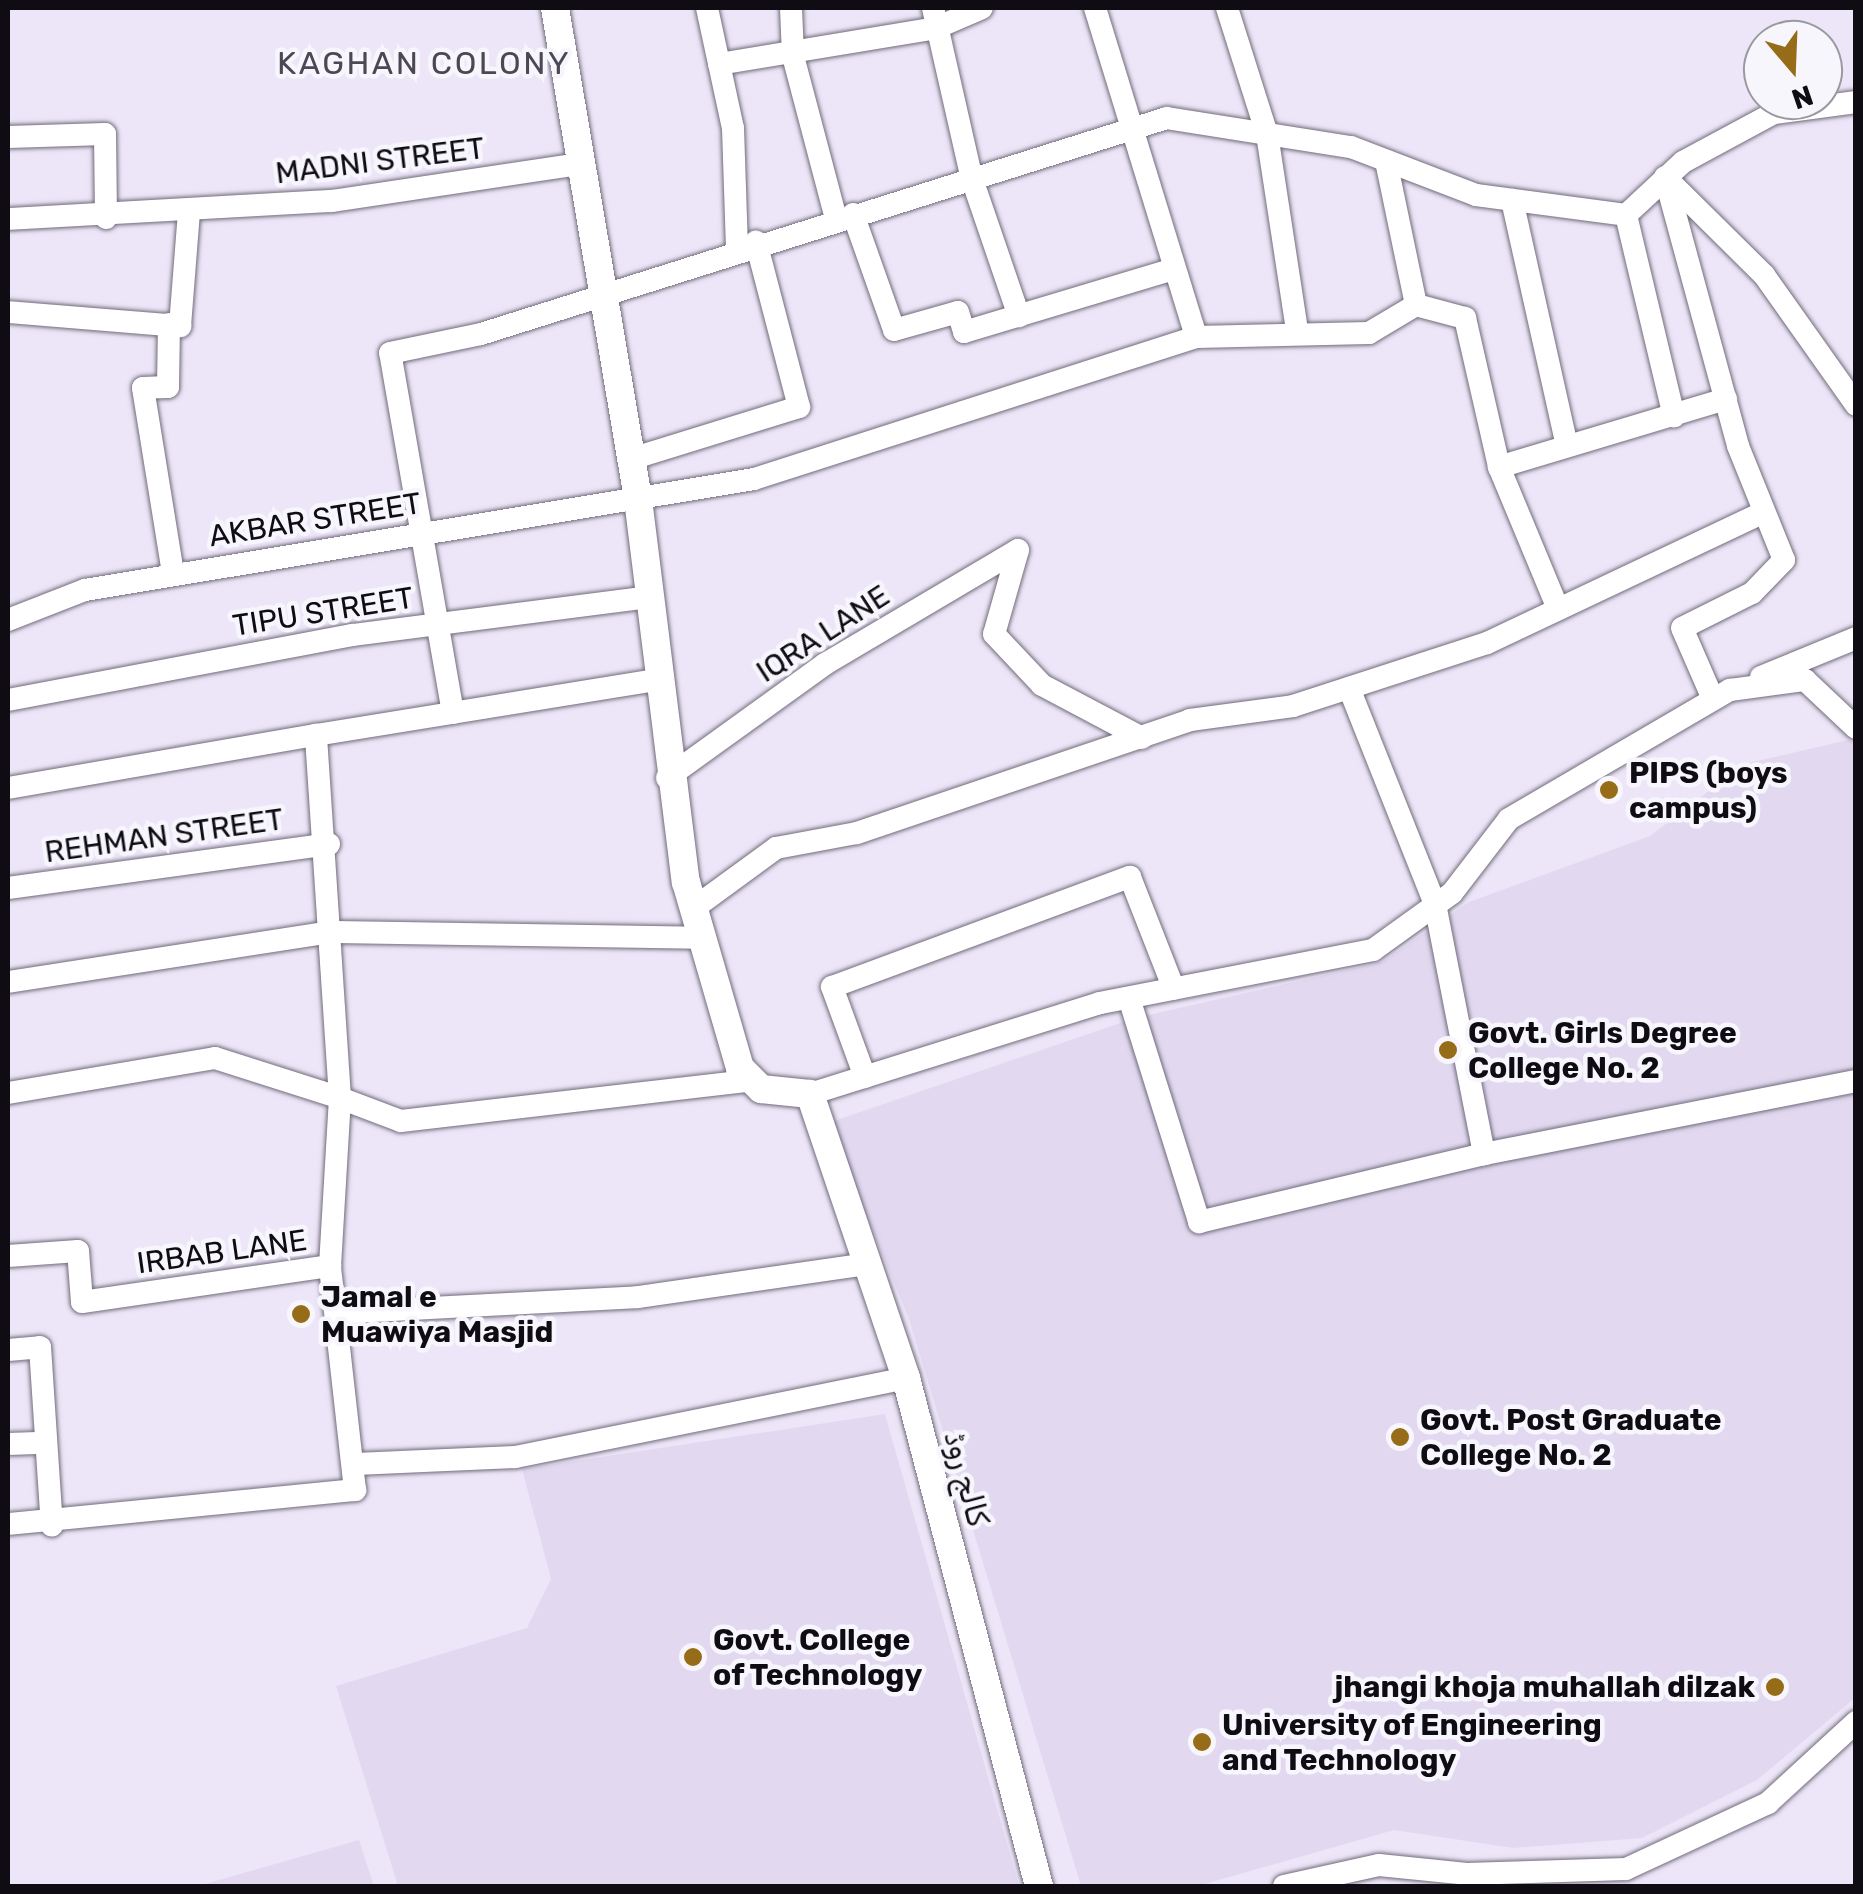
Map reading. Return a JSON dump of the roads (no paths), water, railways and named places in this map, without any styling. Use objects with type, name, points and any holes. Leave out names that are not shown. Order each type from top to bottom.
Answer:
[{"type":"street","points":[[555,8],[578,164],[638,499],[667,778],[694,908],[748,1081]]},
{"type":"street","points":[[631,459],[799,407],[747,245],[733,128],[707,8]]},
{"type":"street","points":[[792,8],[794,56],[844,216],[894,330],[958,312],[964,332],[1174,269]]},
{"type":"street","points":[[719,64],[794,56],[982,8]]},
{"type":"street","points":[[1096,8],[1130,132],[1196,338]]},
{"type":"street","points":[[1227,8],[1267,134],[1297,330]]},
{"type":"street","points":[[934,18],[972,179],[1018,316]]},
{"type":"street","points":[[1626,214],[1665,177],[1774,114],[1856,102]]},
{"type":"street","points":[[454,713],[390,353],[481,334],[600,289],[1167,118],[1267,134],[1386,161],[1512,200],[1626,214]]},
{"type":"street","points":[[8,138],[105,134],[106,218]]},
{"type":"street","points":[[1386,161],[1416,305],[1466,318],[1499,467],[1558,609]]},
{"type":"street","name":"MADNI STREET","points":[[8,219],[189,212],[578,164]]},
{"type":"street","points":[[1665,177],[1726,399],[1784,560],[1752,594],[1682,628],[1721,695]]},
{"type":"street","points":[[1665,177],[1764,275],[1856,404]]},
{"type":"street","points":[[1512,200],[1566,442]]},
{"type":"street","points":[[8,312],[180,326],[189,212]]},
{"type":"street","points":[[1626,214],[1674,416]]},
{"type":"street","name":"AKBAR STREET","points":[[8,620],[85,590],[754,479],[1196,338],[1297,330],[1369,333],[1416,305]]},
{"type":"street","points":[[169,324],[168,387],[143,388],[173,574]]},
{"type":"street","points":[[1499,467],[1566,442],[1726,399]]},
{"type":"street","points":[[694,908],[776,848],[857,834],[1142,738],[1349,688],[1558,609],[1764,512]]},
{"type":"street","name":"IQRA LANE","points":[[667,778],[825,664],[1018,550],[994,634],[1042,686],[1142,738]]},
{"type":"street","name":"TIPU STREET","points":[[8,700],[438,624],[650,598]]},
{"type":"street","points":[[8,1092],[216,1058],[401,1120],[748,1081],[810,1094],[1129,998],[1373,950],[1435,904],[1509,819],[1721,695],[1856,638]]},
{"type":"street","points":[[8,788],[656,680]]},
{"type":"street","points":[[1721,695],[1805,680],[1856,728]]},
{"type":"street","points":[[1349,688],[1435,904],[1484,1154]]},
{"type":"street","name":"IRBAB LANE","points":[[8,1256],[78,1251],[82,1302],[330,1266],[340,1098],[329,844],[316,735]]},
{"type":"street","name":"REHMAN STREET","points":[[8,888],[329,844]]},
{"type":"street","points":[[865,1077],[832,987],[1130,877],[1174,989]]},
{"type":"street","points":[[8,982],[330,932],[704,938]]},
{"type":"street","points":[[1129,998],[1199,1222],[1484,1154],[1856,1081]]},
{"type":"street","name":"کالج روڈ","points":[[810,1094],[906,1378],[1040,1886]]},
{"type":"street","points":[[336,1313],[638,1297],[868,1264]]},
{"type":"street","points":[[8,1524],[52,1526],[349,1492],[354,1464],[330,1266]]},
{"type":"street","points":[[8,1350],[40,1347],[52,1526]]},
{"type":"street","points":[[354,1464],[515,1457],[906,1378]]},
{"type":"street","points":[[8,1444],[44,1443]]},
{"type":"street","points":[[1284,1886],[1379,1864],[1467,1874],[1626,1869],[1768,1803],[1856,1722]]},
{"type":"place","name":"PIPS (boys campus)","points":[[1609,790]]},
{"type":"place","name":"Govt. Girls Degree College No. 2","points":[[1448,1050]]},
{"type":"place","name":"Jamal e Muawiya Masjid","points":[[301,1314]]},
{"type":"place","name":"Govt. Post Graduate College No. 2","points":[[1400,1437]]},
{"type":"place","name":"Govt. College of Technology","points":[[693,1657]]},
{"type":"place","name":"jhangi khoja muhallah dilzak","points":[[1775,1687]]},
{"type":"place","name":"University of Engineering and Technology","points":[[1202,1742]]},
{"type":"district","name":"KAGHAN COLONY","points":[[424,63]]}]
